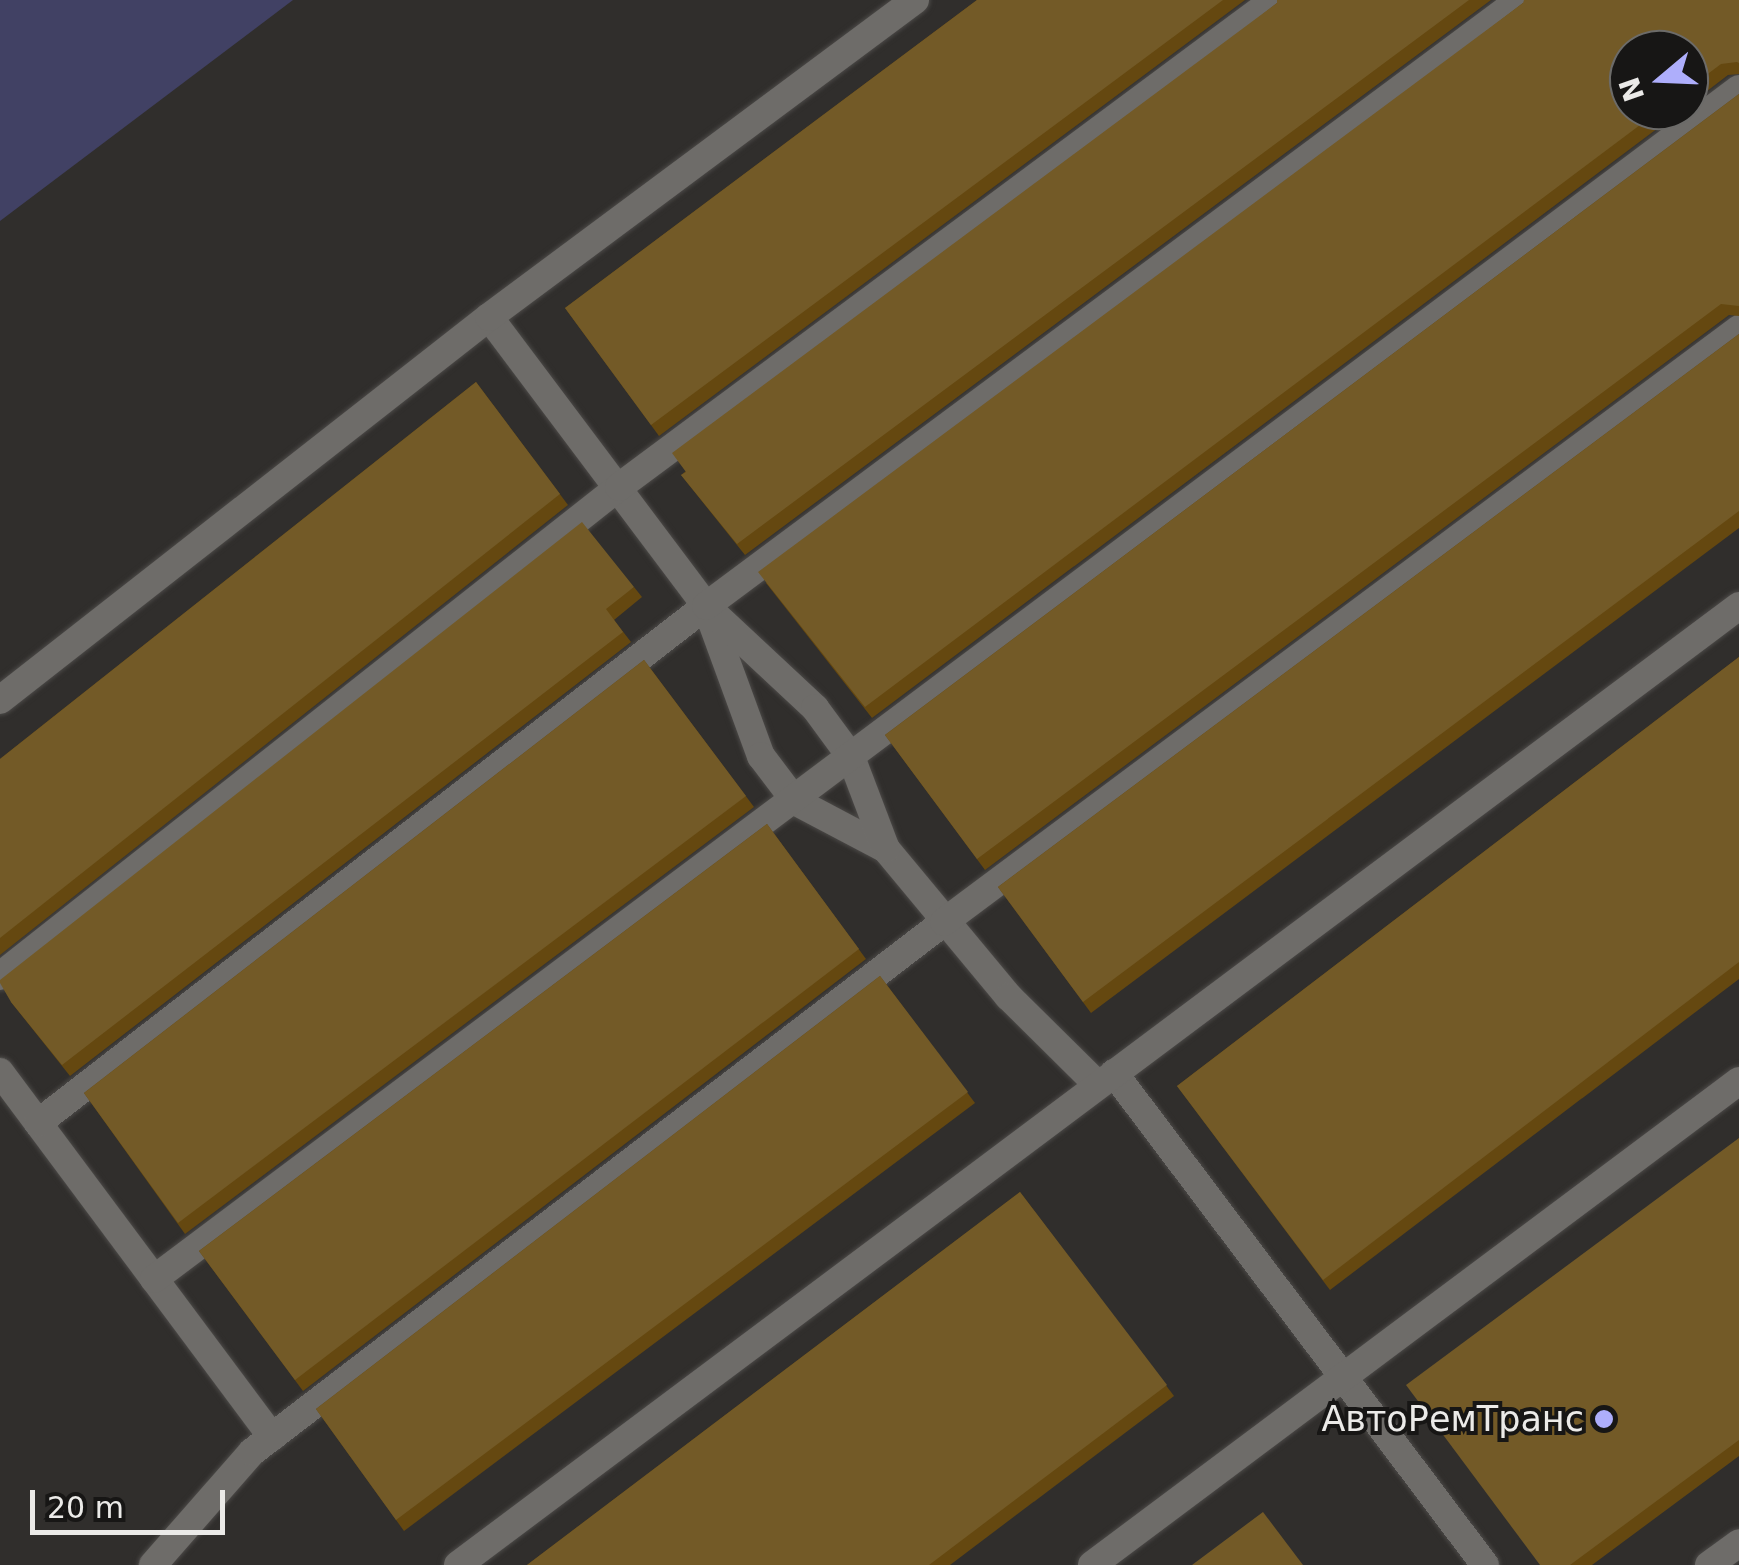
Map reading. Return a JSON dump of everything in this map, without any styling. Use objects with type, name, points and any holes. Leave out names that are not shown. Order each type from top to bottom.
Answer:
[{"type":"lane","points":[[0,700],[489,317],[915,0]]},
{"type":"lane","points":[[0,976],[619,488],[1274,0]]},
{"type":"lane","points":[[38,1123],[706,606],[1520,0]]},
{"type":"lane","points":[[154,1279],[1739,89]]},
{"type":"lane","points":[[489,317],[706,606],[815,708],[852,757],[886,849],[944,922],[1105,1078],[1343,1377],[1485,1565]]},
{"type":"lane","points":[[153,1565],[272,1437],[944,922],[1739,329]]},
{"type":"lane","points":[[706,606],[761,756],[795,801],[886,849]]},
{"type":"lane","points":[[458,1565],[1739,606]]},
{"type":"lane","points":[[0,1072],[272,1437]]},
{"type":"lane","points":[[1092,1565],[1739,1081]]},
{"type":"lane","points":[[1710,1565],[1739,1543]]},
{"type":"shaded area","points":[[0,0],[293,0],[0,221]]},
{"type":"building","points":[[977,0],[1223,0],[651,425],[565,308]]},
{"type":"building","points":[[1277,0],[1469,0],[737,544],[681,475],[686,472],[672,453]]},
{"type":"building","points":[[1739,0],[1739,63],[1721,64],[1709,73],[1709,30],[1609,30],[1609,130],[1633,130],[865,707],[758,572],[1523,3]]},
{"type":"building","points":[[1739,94],[1739,306],[1721,304],[977,859],[885,735],[1691,130],[1709,130],[1709,117]]},
{"type":"building","points":[[1739,334],[1739,511],[1083,1002],[998,887]]},
{"type":"building","points":[[476,382],[560,494],[0,938],[0,759]]},
{"type":"building","points":[[582,522],[634,587],[606,609],[623,632],[62,1065],[11,1002],[0,980]]},
{"type":"building","points":[[1739,657],[1739,962],[1323,1280],[1177,1086]]},
{"type":"building","points":[[644,660],[746,796],[178,1223],[84,1093]]},
{"type":"building","points":[[767,824],[859,949],[295,1380],[199,1251]]},
{"type":"building","points":[[880,976],[968,1092],[396,1520],[316,1409]]},
{"type":"building","points":[[1739,1138],[1739,1440],[1570,1565],[1540,1565],[1406,1385]]},
{"type":"building","points":[[1020,1192],[1167,1385],[929,1565],[527,1565]]},
{"type":"building","points":[[1263,1512],[1303,1565],[1192,1565]]},
{"type":"place","name":"АвтоРемТранс","points":[[1604,1419]]}]
